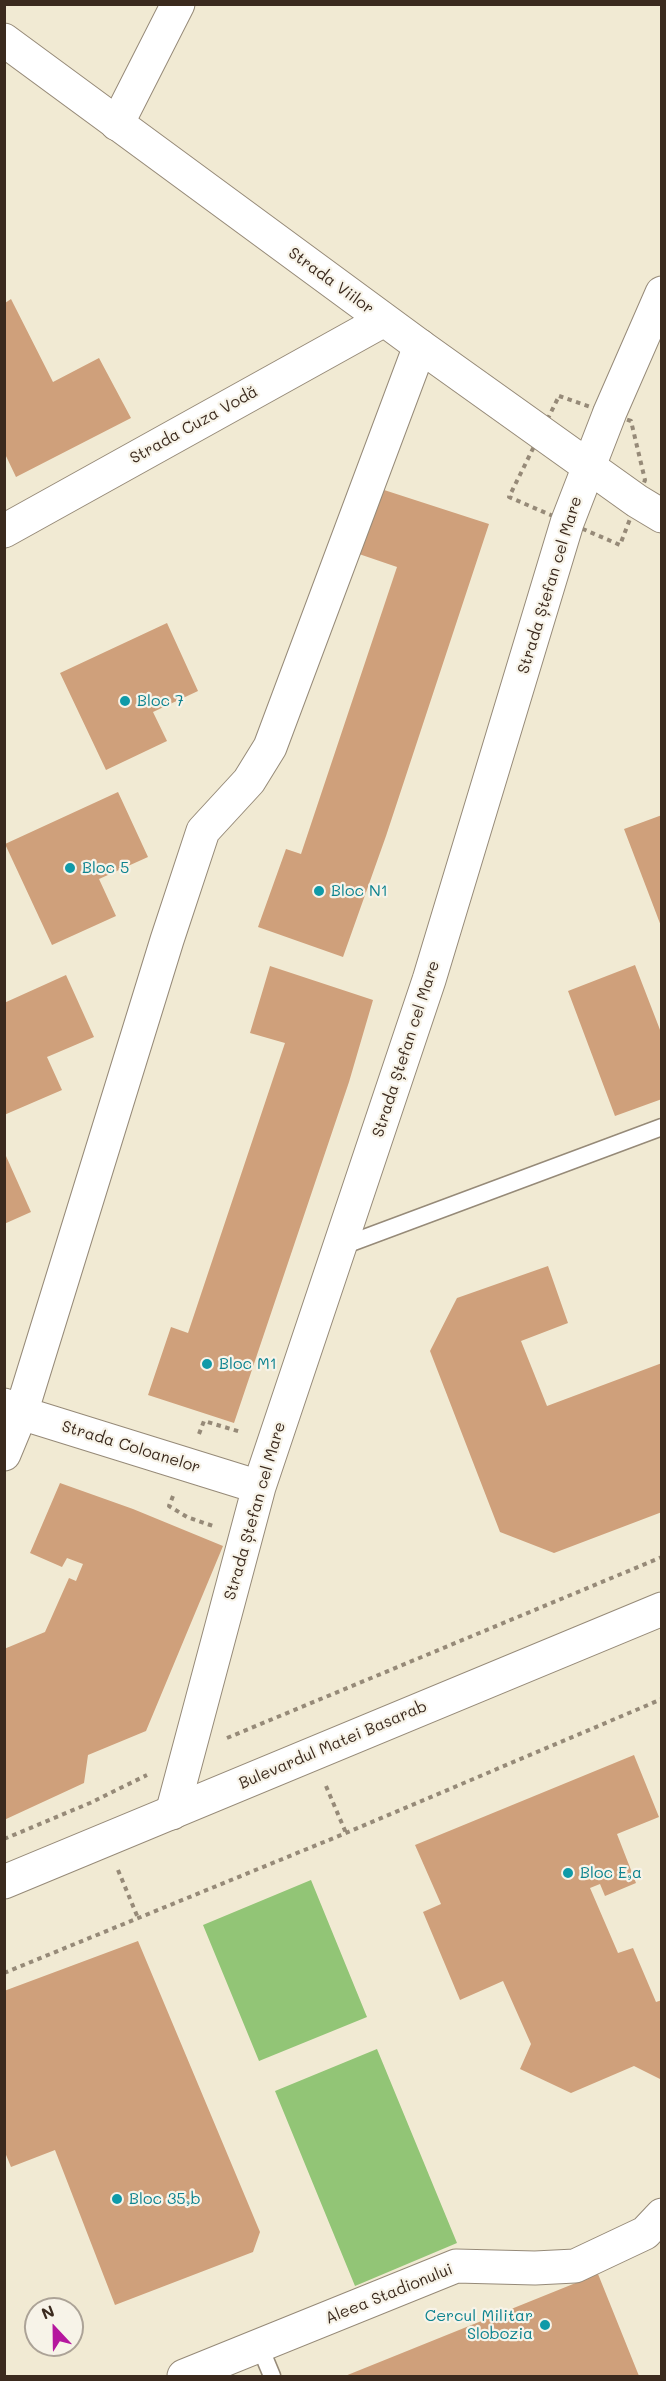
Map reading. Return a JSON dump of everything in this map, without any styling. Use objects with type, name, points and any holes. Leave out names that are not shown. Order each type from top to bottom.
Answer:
[{"type":"street","points":[[117,124],[178,4]]},
{"type":"street","name":"Strada Viilor","points":[[4,40],[384,320],[637,501],[662,516]]},
{"type":"street","name":"Strada Ștefan cel Mare","points":[[172,1813],[259,1486],[429,980],[567,522],[662,292]]},
{"type":"street","name":"Strada Cuza Vodă","points":[[5,531],[384,320]]},
{"type":"street","points":[[4,1454],[13,1409],[203,831],[249,781],[270,747],[420,346]]},
{"type":"street","name":"Strada Coloanelor","points":[[13,1409],[259,1486]]},
{"type":"street","name":"Bulevardul Matei Basarab","points":[[4,1882],[662,1609]]},
{"type":"street","name":"Aleea Stadionului","points":[[184,2376],[456,2266],[535,2268],[575,2266],[645,2233],[662,2215]]},
{"type":"lane","points":[[340,1247],[662,1127]]},
{"type":"lane","points":[[260,2347],[272,2376]]},
{"type":"path","points":[[295,1711],[662,1557]]},
{"type":"path","points":[[4,1973],[346,1833],[662,1699]]},
{"type":"path","points":[[4,1839],[90,1803]]},
{"type":"green space","points":[[311,1880],[367,2017],[259,2061],[203,1925]]},
{"type":"green space","points":[[377,2049],[457,2243],[355,2286],[275,2091]]},
{"type":"building","points":[[11,299],[53,382],[99,358],[131,418],[16,477],[5,454],[5,303]]},
{"type":"building","points":[[381,489],[489,524],[386,836],[343,957],[258,927],[286,849],[301,854],[397,567],[359,554]]},
{"type":"building","name":"Bloc 7","points":[[167,623],[198,691],[153,712],[167,741],[106,770],[60,673]]},
{"type":"building","name":"Bloc 5","points":[[118,792],[148,857],[99,879],[116,916],[52,945],[5,844]]},
{"type":"building","points":[[662,815],[662,925],[661,926],[624,829]]},
{"type":"building","points":[[635,965],[662,1035],[662,1099],[615,1116],[568,991]]},
{"type":"building","points":[[270,966],[373,1000],[349,1082],[234,1423],[148,1395],[171,1327],[188,1333],[285,1043],[250,1033]]},
{"type":"building","points":[[66,975],[94,1037],[47,1057],[62,1090],[4,1115],[4,1003]]},
{"type":"building","points":[[6,1156],[31,1212],[4,1224],[4,1157]]},
{"type":"building","points":[[548,1266],[568,1323],[521,1341],[547,1406],[662,1363],[662,1512],[554,1553],[500,1532],[430,1351],[457,1298]]},
{"type":"building","points":[[60,1483],[133,1509],[223,1546],[146,1731],[88,1755],[84,1783],[4,1820],[4,1649],[45,1632],[69,1578],[76,1581],[83,1564],[67,1558],[62,1567],[30,1553]]},
{"type":"building","points":[[634,1755],[659,1817],[617,1834],[636,1883],[605,1896],[600,1884],[590,1888],[618,1953],[633,1948],[656,2002],[662,2000],[662,2080],[634,2066],[571,2093],[520,2069],[531,2044],[503,1981],[460,2000],[423,1912],[441,1904],[415,1845]]},
{"type":"building","points":[[138,1941],[260,2232],[253,2252],[115,2305],[55,2150],[11,2167],[4,2150],[4,1991]]},
{"type":"building","name":"Cercul Militar Slobozia","points":[[598,2274],[639,2376],[345,2376]]},
{"type":"place","name":"Bloc 7","points":[[125,701]]},
{"type":"place","name":"Bloc 5","points":[[70,868]]},
{"type":"place","name":"Bloc N1","points":[[319,891]]},
{"type":"place","name":"Bloc M1","points":[[207,1364]]},
{"type":"place","name":"Bloc E,a","points":[[568,1873]]},
{"type":"place","name":"Bloc 35,b","points":[[117,2199]]},
{"type":"place","name":"Cercul Militar Slobozia","points":[[545,2325]]}]
